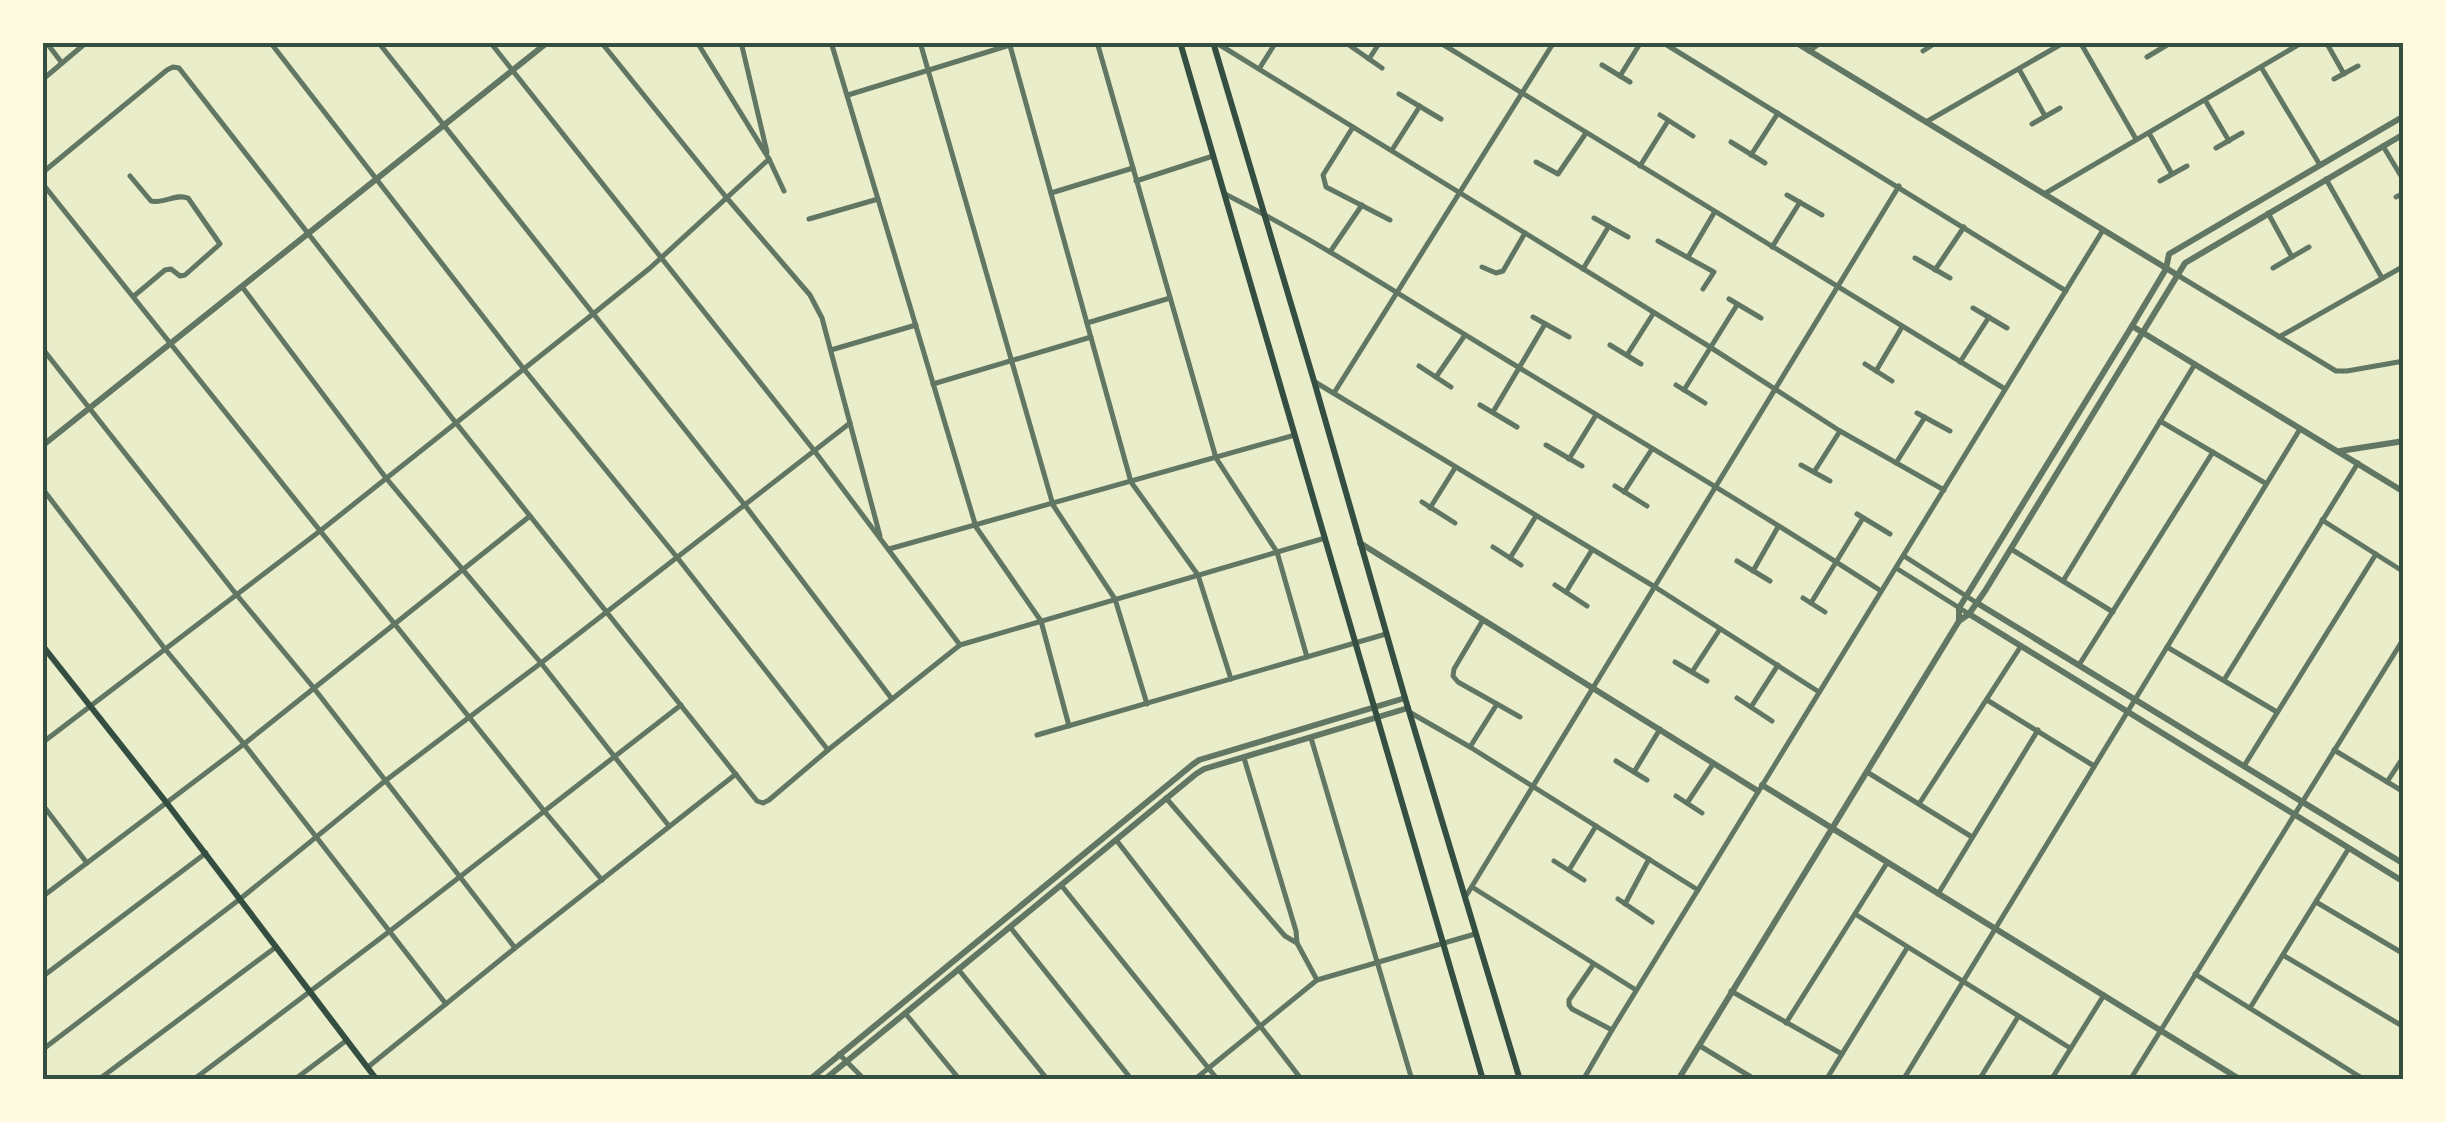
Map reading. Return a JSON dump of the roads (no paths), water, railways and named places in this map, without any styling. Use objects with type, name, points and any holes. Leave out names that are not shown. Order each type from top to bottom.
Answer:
[{"type":"main road","points":[[1180,42],[1483,1080]]},
{"type":"main road","points":[[1214,42],[1520,1080]]},
{"type":"main road","points":[[42,645],[377,1080]]},
{"type":"street","points":[[46,42],[62,63]]},
{"type":"street","points":[[42,80],[88,42]]},
{"type":"street","points":[[270,42],[523,368],[828,750]]},
{"type":"street","points":[[378,42],[744,504],[892,699]]},
{"type":"street","points":[[490,42],[813,450],[960,645]]},
{"type":"street","points":[[42,446],[548,42]]},
{"type":"street","points":[[601,42],[810,295],[822,318],[880,538]]},
{"type":"street","points":[[697,42],[770,159],[784,191]]},
{"type":"street","points":[[740,42],[770,159]]},
{"type":"street","points":[[831,42],[976,527],[1041,621],[1069,726]]},
{"type":"street","points":[[920,42],[1054,504],[1115,599],[1147,704]]},
{"type":"street","points":[[1096,42],[1216,458],[1277,552],[1307,657]]},
{"type":"street","points":[[1214,42],[1840,431],[1944,490]]},
{"type":"street","points":[[1259,69],[1276,42]]},
{"type":"street","points":[[1369,59],[1380,42]]},
{"type":"street","points":[[1439,42],[2005,390]]},
{"type":"street","points":[[1453,51],[1458,42]]},
{"type":"street","points":[[1334,393],[1554,42]]},
{"type":"street","points":[[1620,76],[1640,42]]},
{"type":"street","points":[[1662,42],[2066,291]]},
{"type":"street","points":[[1795,42],[2336,371],[2404,361]]},
{"type":"street","points":[[1808,50],[1822,42]]},
{"type":"street","points":[[1926,122],[2065,42]]},
{"type":"street","points":[[2080,42],[2136,140]]},
{"type":"street","points":[[2147,57],[2158,46],[2172,42]]},
{"type":"street","points":[[2044,194],[2303,42]]},
{"type":"street","points":[[2326,42],[2344,74]]},
{"type":"street","points":[[848,95],[1009,44],[1131,482],[1198,575],[1231,679]]},
{"type":"street","points":[[1923,51],[1932,44]]},
{"type":"street","points":[[1349,45],[1382,68]]},
{"type":"street","points":[[1602,65],[1630,82]]},
{"type":"street","points":[[42,173],[167,70],[176,66],[184,72],[308,236],[762,803],[960,645],[1325,538]]},
{"type":"street","points":[[2334,80],[2358,66]]},
{"type":"street","points":[[2261,67],[2320,165]]},
{"type":"street","points":[[2019,69],[2045,116]]},
{"type":"street","points":[[1398,94],[1441,119]]},
{"type":"street","points":[[2205,100],[2228,141]]},
{"type":"street","points":[[1391,151],[1420,106]]},
{"type":"street","points":[[2032,124],[2060,108]]},
{"type":"street","points":[[1751,154],[1778,113]]},
{"type":"street","points":[[1660,115],[1692,136]]},
{"type":"street","points":[[1959,621],[1966,596],[2166,269],[2169,254],[2404,116]]},
{"type":"street","points":[[1640,166],[1668,121]]},
{"type":"street","points":[[1353,127],[1323,175],[1323,182],[1390,220]]},
{"type":"street","points":[[1536,162],[1558,174],[1586,133]]},
{"type":"street","points":[[2149,133],[2172,174]]},
{"type":"street","points":[[2216,148],[2242,133]]},
{"type":"street","points":[[1678,1080],[1959,621],[1970,614],[2011,549],[2185,262],[2404,134]]},
{"type":"street","points":[[1730,142],[1765,162]]},
{"type":"street","points":[[2383,146],[2404,180]]},
{"type":"street","points":[[1136,181],[1213,156]]},
{"type":"street","points":[[42,744],[320,531],[593,314],[770,159]]},
{"type":"street","points":[[2160,181],[2186,166]]},
{"type":"street","points":[[1051,193],[1133,168]]},
{"type":"street","points":[[130,176],[154,202],[188,198],[220,244],[185,275],[165,270],[134,296]]},
{"type":"street","points":[[2326,179],[2382,278]]},
{"type":"street","points":[[42,183],[602,880]]},
{"type":"street","points":[[1465,899],[1899,186]]},
{"type":"street","points":[[1224,193],[1262,212],[1596,414],[1881,591]]},
{"type":"street","points":[[1787,195],[1822,215]]},
{"type":"street","points":[[808,219],[878,198]]},
{"type":"street","points":[[1772,247],[1800,202]]},
{"type":"street","points":[[1329,253],[1362,205]]},
{"type":"street","points":[[1688,257],[1714,213]]},
{"type":"street","points":[[2268,213],[2292,256]]},
{"type":"street","points":[[1594,218],[1628,238]]},
{"type":"street","points":[[1583,269],[1608,226]]},
{"type":"street","points":[[1935,270],[1964,227]]},
{"type":"street","points":[[1584,1080],[2103,230]]},
{"type":"street","points":[[1482,267],[1496,273],[1503,271],[1526,234]]},
{"type":"street","points":[[1658,241],[1714,272],[1703,289]]},
{"type":"street","points":[[2272,268],[2309,247]]},
{"type":"street","points":[[1915,258],[1950,278]]},
{"type":"street","points":[[2279,337],[2404,266]]},
{"type":"street","points":[[243,288],[386,478],[541,663],[670,826]]},
{"type":"street","points":[[1087,323],[1170,298]]},
{"type":"street","points":[[1729,300],[1762,318]]},
{"type":"street","points":[[1684,390],[1737,304]]},
{"type":"street","points":[[1973,308],[2008,328]]},
{"type":"street","points":[[1627,355],[1654,314]]},
{"type":"street","points":[[1533,317],[1569,337]]},
{"type":"street","points":[[1960,362],[1988,317]]},
{"type":"street","points":[[1493,412],[1545,324]]},
{"type":"street","points":[[831,350],[916,325]]},
{"type":"street","points":[[2132,326],[2404,492]]},
{"type":"street","points":[[1876,371],[1902,327]]},
{"type":"street","points":[[1436,377],[1465,335]]},
{"type":"street","points":[[933,384],[1091,337]]},
{"type":"street","points":[[1610,345],[1641,364]]},
{"type":"street","points":[[42,348],[515,948]]},
{"type":"street","points":[[1865,364],[1892,381]]},
{"type":"street","points":[[2063,581],[2195,364]]},
{"type":"street","points":[[1418,366],[1451,386]]},
{"type":"street","points":[[1314,381],[1655,587],[1820,692]]},
{"type":"street","points":[[1676,384],[1705,402]]},
{"type":"street","points":[[1480,405],[1516,426]]},
{"type":"street","points":[[1917,413],[1950,431]]},
{"type":"street","points":[[1569,458],[1596,414]]},
{"type":"street","points":[[1896,463],[1924,417]]},
{"type":"street","points":[[2160,420],[2266,484]]},
{"type":"street","points":[[42,1050],[240,899],[385,780],[850,423]]},
{"type":"street","points":[[1903,1080],[2300,428]]},
{"type":"street","points":[[1814,472],[1840,431]]},
{"type":"street","points":[[888,550],[1295,435]]},
{"type":"street","points":[[2339,452],[2404,441]]},
{"type":"street","points":[[1546,445],[1582,466]]},
{"type":"street","points":[[1624,492],[1652,448]]},
{"type":"street","points":[[2079,665],[2213,452]]},
{"type":"street","points":[[1801,464],[1830,481]]},
{"type":"street","points":[[2224,680],[2358,464]]},
{"type":"street","points":[[1430,508],[1456,467]]},
{"type":"street","points":[[1615,486],[1647,506]]},
{"type":"street","points":[[42,488],[165,650],[244,744],[446,1004]]},
{"type":"street","points":[[1422,502],[1455,523]]},
{"type":"street","points":[[42,898],[244,744],[530,516]]},
{"type":"street","points":[[1510,558],[1536,516]]},
{"type":"street","points":[[1811,603],[1860,516],[1890,534]]},
{"type":"street","points":[[2322,520],[2404,572]]},
{"type":"street","points":[[1752,570],[1778,527]]},
{"type":"street","points":[[1359,542],[1714,763],[1888,863],[2242,1080]]},
{"type":"street","points":[[1492,546],[1521,566]]},
{"type":"street","points":[[2011,549],[2113,612]]},
{"type":"street","points":[[1566,592],[1592,550]]},
{"type":"street","points":[[2244,766],[2376,554]]},
{"type":"street","points":[[1903,556],[2404,864]]},
{"type":"street","points":[[1737,561],[1770,581]]},
{"type":"street","points":[[1896,568],[2404,882]]},
{"type":"street","points":[[1555,585],[1587,606]]},
{"type":"street","points":[[1803,598],[1825,612]]},
{"type":"street","points":[[1483,620],[1453,676],[1520,717]]},
{"type":"street","points":[[1692,672],[1720,629]]},
{"type":"street","points":[[1037,735],[1386,634]]},
{"type":"street","points":[[2130,1080],[2404,638]]},
{"type":"street","points":[[1919,804],[2021,646]]},
{"type":"street","points":[[2167,647],[2277,712]]},
{"type":"street","points":[[1676,662],[1707,681]]},
{"type":"street","points":[[1751,707],[1778,665]]},
{"type":"street","points":[[808,1080],[1199,760],[1405,698]]},
{"type":"street","points":[[1737,698],[1772,721]]},
{"type":"street","points":[[1987,700],[2094,766]]},
{"type":"street","points":[[1470,747],[1497,704]]},
{"type":"street","points":[[193,1080],[681,705]]},
{"type":"street","points":[[824,1080],[1204,769],[1408,710],[1698,890]]},
{"type":"street","points":[[1634,772],[1660,729]]},
{"type":"street","points":[[1938,894],[2038,730]]},
{"type":"street","points":[[1311,738],[1412,1080]]},
{"type":"street","points":[[2334,750],[2404,792]]},
{"type":"street","points":[[2387,782],[2404,756]]},
{"type":"street","points":[[1244,758],[1296,931],[1296,943]]},
{"type":"street","points":[[1616,761],[1648,780]]},
{"type":"street","points":[[1687,803],[1714,763]]},
{"type":"street","points":[[1867,772],[1972,837]]},
{"type":"street","points":[[368,1067],[736,774]]},
{"type":"street","points":[[1676,796],[1702,813]]},
{"type":"street","points":[[1166,798],[1296,943],[1317,980]]},
{"type":"street","points":[[42,804],[87,864]]},
{"type":"street","points":[[1569,870],[1596,826]]},
{"type":"street","points":[[1116,840],[1302,1080]]},
{"type":"street","points":[[2250,1008],[2349,848]]},
{"type":"street","points":[[42,977],[206,854]]},
{"type":"street","points":[[1625,904],[1649,859]]},
{"type":"street","points":[[1554,861],[1584,880]]},
{"type":"street","points":[[1786,1023],[1888,863]]},
{"type":"street","points":[[1061,885],[1218,1080]]},
{"type":"street","points":[[1472,887],[1636,990]]},
{"type":"street","points":[[1618,900],[1652,922]]},
{"type":"street","points":[[2316,902],[2404,954]]},
{"type":"street","points":[[1855,914],[2070,1048]]},
{"type":"street","points":[[1010,927],[1132,1080]]},
{"type":"street","points":[[1194,1080],[1317,980],[1475,934]]},
{"type":"street","points":[[98,1080],[277,947]]},
{"type":"street","points":[[1826,1080],[1907,948]]},
{"type":"street","points":[[2283,955],[2404,1027]]},
{"type":"street","points":[[1594,964],[1569,1005],[1612,1030]]},
{"type":"street","points":[[958,970],[1048,1080]]},
{"type":"street","points":[[2195,974],[2365,1080]]},
{"type":"street","points":[[1730,991],[1842,1054]]},
{"type":"street","points":[[2051,1080],[2104,995]]},
{"type":"street","points":[[905,1013],[960,1080]]},
{"type":"street","points":[[1979,1080],[2018,1017]]},
{"type":"street","points":[[294,1080],[347,1040]]},
{"type":"street","points":[[1698,1044],[1752,1078]]},
{"type":"street","points":[[839,1054],[866,1080]]}]
